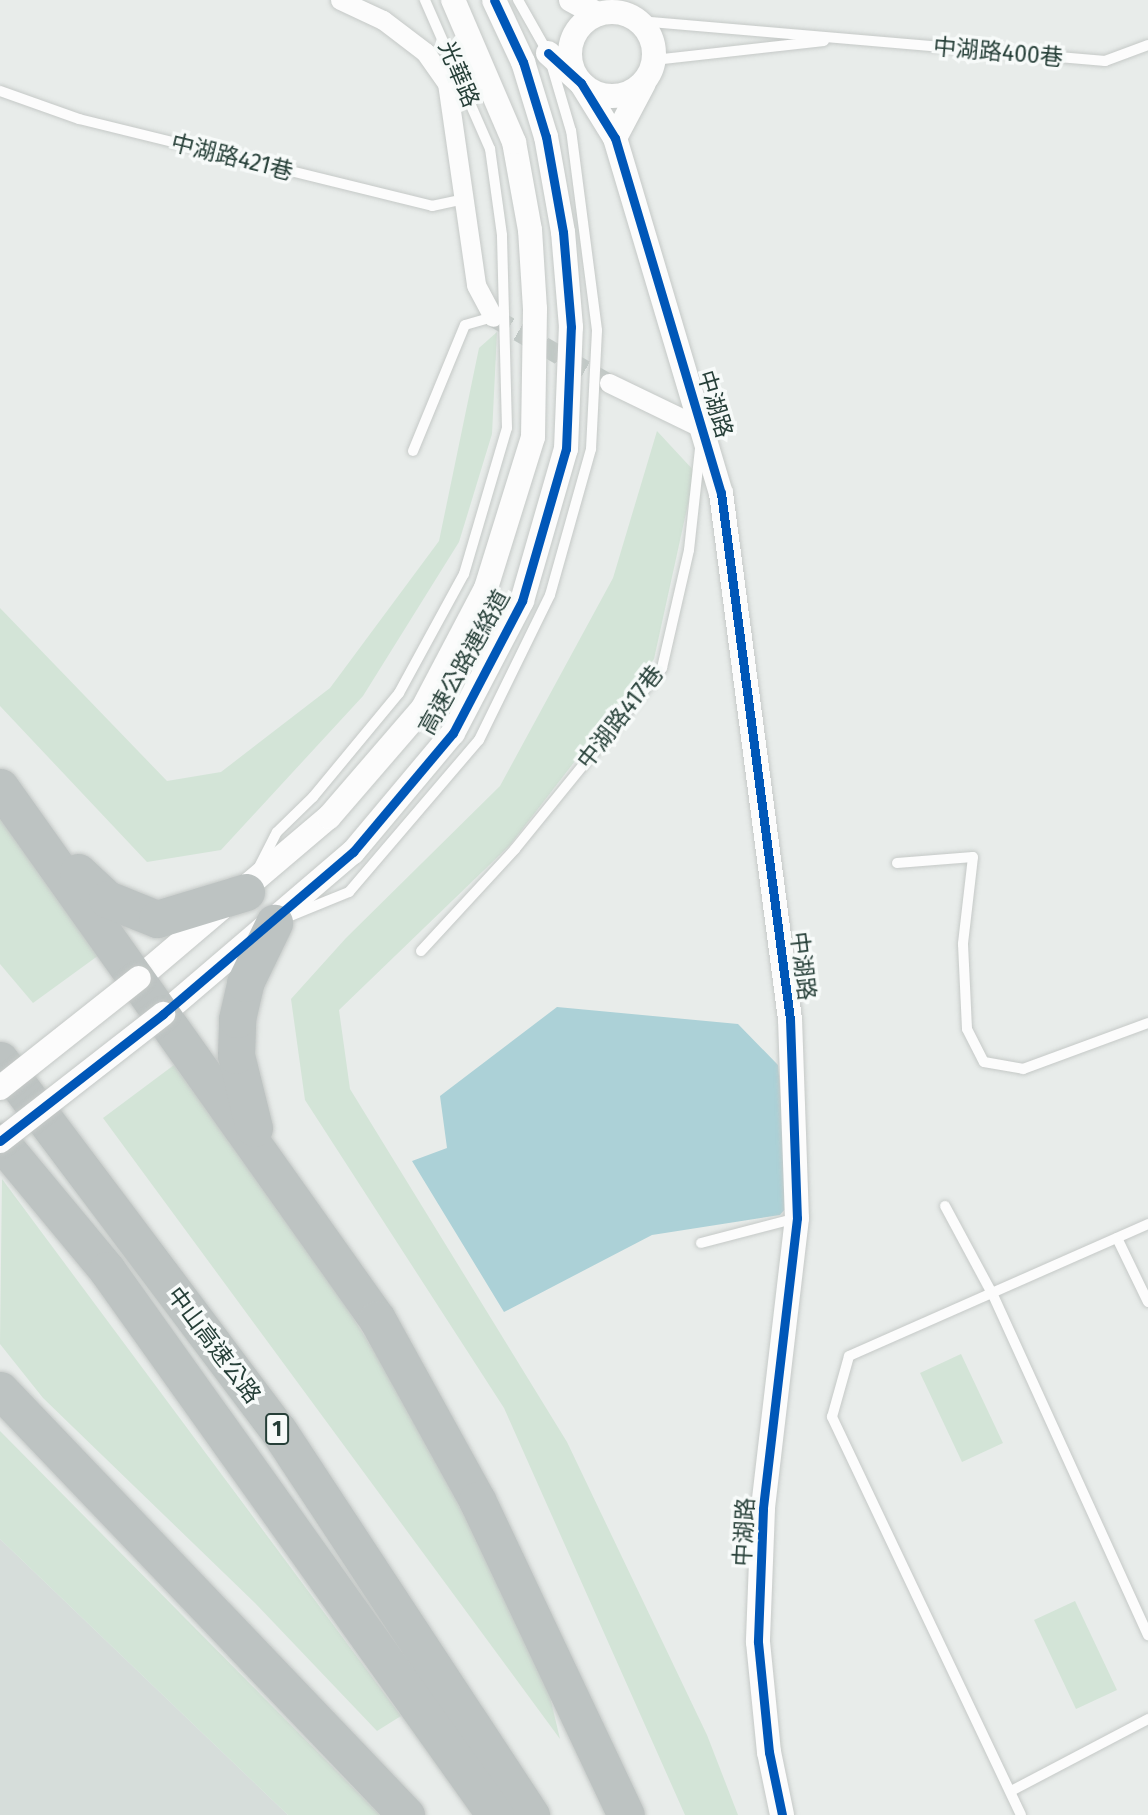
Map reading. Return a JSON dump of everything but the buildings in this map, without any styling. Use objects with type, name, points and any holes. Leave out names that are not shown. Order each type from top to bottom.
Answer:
[{"type":"highway","points":[[0,787],[139,978],[377,1319],[464,1476],[626,1815]]},
{"type":"highway","points":[[29,826],[107,899],[157,919],[246,892]]},
{"type":"highway","points":[[259,1149],[236,1055],[237,1019],[246,983],[274,923]]},
{"type":"highway","name":"中山高速公路","points":[[0,1060],[278,1430],[531,1815]]},
{"type":"highway","name":"中山高速公路","points":[[0,1141],[107,1270],[495,1815]]},
{"type":"highway","points":[[0,1390],[406,1815]]},
{"type":"street","points":[[340,0],[383,20],[425,52],[447,83],[466,199],[476,285],[493,317]]},
{"type":"street","name":"光華路","points":[[453,0],[514,142]]},
{"type":"street","name":"高速公路連絡道","points":[[0,1141],[163,1014],[274,923],[353,852],[453,733],[522,601],[566,449],[571,327],[563,232],[546,137],[523,62],[494,0]]},
{"type":"street","points":[[571,0],[597,14]]},
{"type":"street","points":[[581,83],[573,72],[570,44],[576,31],[597,14],[612,11],[639,21],[654,45],[650,70],[615,138]]},
{"type":"street","points":[[548,53],[593,92],[621,96],[650,70]]},
{"type":"street","name":"中湖路","points":[[581,83],[615,138],[721,493],[790,1019],[797,1217],[763,1509],[758,1642],[769,1752],[782,1815]]},
{"type":"street","name":"高速公路連絡道","points":[[0,1088],[246,892],[329,817],[423,708],[486,588],[533,437],[535,309],[530,230],[514,142]]},
{"type":"street","name":"中湖路","points":[[609,383],[702,428]]},
{"type":"lane","name":"光華路","points":[[246,892],[277,832],[313,797],[399,693],[464,574],[507,428],[502,235],[490,149],[425,0]]},
{"type":"lane","points":[[274,923],[349,892],[478,740],[550,595],[592,449],[597,330],[571,131],[548,53],[518,0]]},
{"type":"lane","name":"中湖路400巷","points":[[639,21],[1105,61],[1148,45]]},
{"type":"lane","name":"中湖路400巷","points":[[650,70],[845,38]]},
{"type":"lane","name":"中湖路421巷","points":[[0,91],[79,119],[432,206],[466,199]]},
{"type":"lane","points":[[413,450],[465,324],[493,317]]},
{"type":"lane","name":"中湖路417巷","points":[[421,951],[515,849],[662,668],[689,550],[702,428]]},
{"type":"lane","points":[[897,863],[974,857],[963,944],[967,1029],[984,1062],[1023,1069],[1148,1023]]},
{"type":"lane","points":[[946,1206],[993,1296],[1148,1635]]},
{"type":"lane","points":[[701,1243],[797,1217]]},
{"type":"lane","points":[[1021,1815],[832,1418],[849,1356],[993,1296],[1148,1224]]},
{"type":"lane","points":[[1117,1238],[1148,1302]]},
{"type":"lane","points":[[1011,1791],[1148,1719]]},
{"type":"shaded area","points":[[0,1539],[288,1815],[0,1815]]},
{"type":"green space","points":[[497,332],[492,434],[459,542],[363,696],[221,850],[147,862],[0,706],[0,608],[167,781],[221,772],[330,688],[439,541],[479,348]]},
{"type":"green space","points":[[657,431],[695,472],[654,659],[510,845],[339,1010],[350,1089],[567,1442],[707,1735],[738,1815],[685,1815],[504,1408],[305,1100],[291,999],[346,938],[500,786],[613,578]]},
{"type":"green space","points":[[0,814],[99,955],[33,1003],[0,964]]},
{"type":"green space","points":[[174,1065],[335,1289],[389,1375],[541,1659],[560,1739],[103,1118]]},
{"type":"green space","points":[[2,1179],[401,1716],[377,1731],[255,1603],[43,1398],[0,1344]]},
{"type":"green space","points":[[961,1354],[1003,1443],[962,1462],[920,1373]]},
{"type":"green space","points":[[0,1431],[380,1815],[288,1815],[0,1539]]},
{"type":"green space","points":[[1075,1601],[1117,1690],[1076,1709],[1034,1620]]},
{"type":"water","points":[[557,1007],[738,1024],[778,1065],[791,1202],[780,1215],[652,1235],[504,1312],[412,1161],[447,1148],[440,1096]]},
{"type":"tunnel","points":[[493,317],[609,383]]},
{"type":"cycle path","points":[[0,1141],[163,1014],[353,852],[453,733],[522,601],[566,449],[571,327],[563,232],[546,137],[523,62],[494,0]]},
{"type":"cycle path","points":[[548,53],[581,83],[615,138],[721,493],[790,1019],[797,1218],[763,1509],[758,1642],[769,1752],[782,1815]]}]
